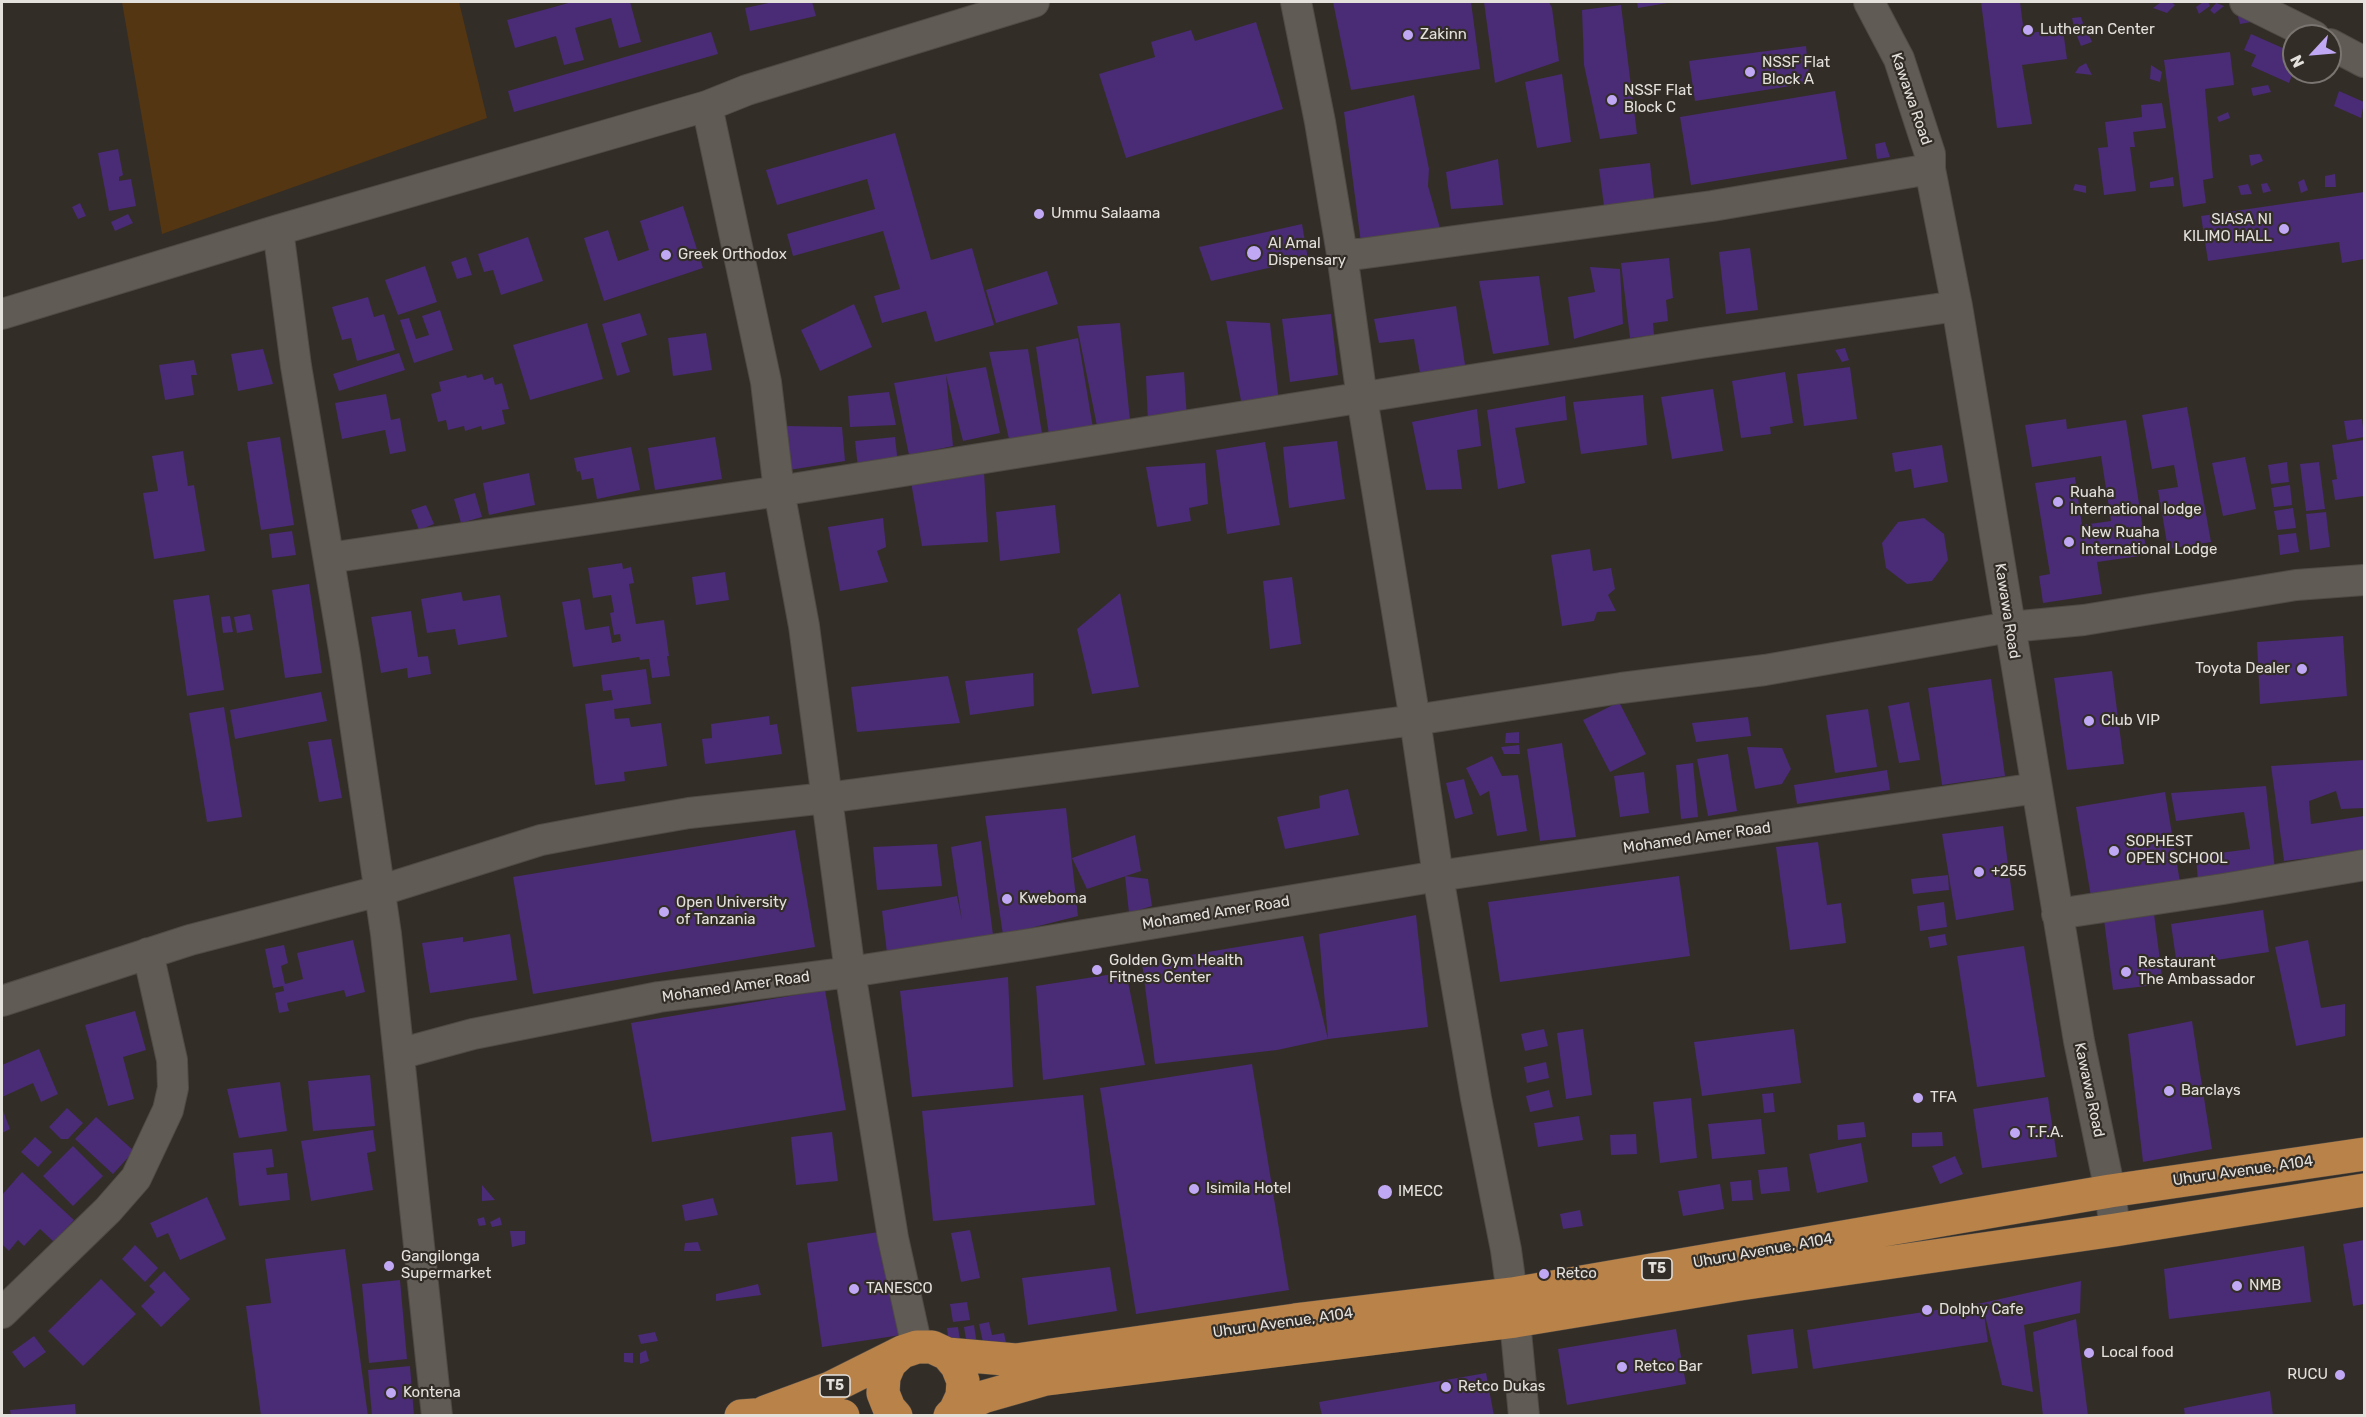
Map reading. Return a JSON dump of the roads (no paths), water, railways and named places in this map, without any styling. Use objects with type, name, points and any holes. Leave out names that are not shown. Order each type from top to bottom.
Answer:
[{"type":"highway","name":"Uhuru Avenue, A104","points":[[953,1413],[982,1397],[1046,1379],[1514,1307],[2110,1191],[2364,1154]]},
{"type":"highway","name":"Uhuru Avenue, A104","points":[[922,1351],[986,1359],[1016,1360],[1295,1320],[1514,1307],[1740,1284],[2115,1230],[2364,1190]]},
{"type":"highway","points":[[896,1416],[889,1408],[883,1393],[884,1377],[890,1363],[922,1351],[957,1366],[963,1381],[962,1396],[953,1413]]},
{"type":"highway","name":"T5","points":[[753,1414],[830,1388],[922,1351]]},
{"type":"highway","name":"T5","points":[[753,1414],[796,1412],[843,1416]]},
{"type":"street","points":[[2,314],[278,230],[707,106],[747,90],[1035,2]]},
{"type":"street","points":[[1296,2],[1320,122],[1342,254],[1362,398],[1438,876],[1476,1098],[1506,1250],[1514,1307],[1524,1416]]},
{"type":"street","name":"Kawawa Road","points":[[1869,2],[1899,59],[1930,154],[1930,169],[1957,306],[2057,914],[2079,1041],[2110,1191],[2115,1230]]},
{"type":"street","points":[[2245,2],[2290,24]]},
{"type":"street","points":[[2342,50],[2364,62]]},
{"type":"street","points":[[707,106],[764,372],[779,491],[804,626],[850,972],[891,1227],[922,1351]]},
{"type":"street","points":[[1342,254],[1359,254],[1712,206],[1930,169]]},
{"type":"street","points":[[278,230],[296,366],[329,558],[380,891],[438,1416]]},
{"type":"street","points":[[329,558],[779,491],[953,461],[1701,343],[1957,306]]},
{"type":"street","points":[[2,1001],[190,940],[380,891],[541,840],[689,813],[826,798],[1415,720],[1621,688],[1765,670],[2010,627],[2084,620],[2296,585],[2364,580]]},
{"type":"street","name":"Mohamed Amer Road","points":[[399,1054],[473,1034],[658,997],[850,972],[1438,876],[2037,788]]},
{"type":"street","points":[[2057,914],[2364,865]]},
{"type":"street","points":[[2,1313],[108,1210],[136,1178],[168,1110],[173,1088],[172,1060],[148,953]]},
{"type":"place","name":"Lutheran Center","points":[[2028,30]]},
{"type":"place","name":"Zakinn","points":[[1408,35]]},
{"type":"place","name":"NSSF Flat Block A","points":[[1750,72]]},
{"type":"place","name":"NSSF Flat Block C","points":[[1612,100]]},
{"type":"place","name":"Ummu Salaama","points":[[1039,214]]},
{"type":"place","name":"SIASA NI KILIMO HALL","points":[[2284,229]]},
{"type":"place","name":"Al Amal Dispensary","points":[[1254,253]]},
{"type":"place","name":"Greek Orthodox","points":[[666,255]]},
{"type":"place","name":"Ruaha International lodge","points":[[2058,502]]},
{"type":"place","name":"New Ruaha International Lodge","points":[[2069,542]]},
{"type":"place","name":"Toyota Dealer","points":[[2302,669]]},
{"type":"place","name":"Club VIP","points":[[2089,721]]},
{"type":"place","name":"SOPHEST OPEN SCHOOL","points":[[2114,851]]},
{"type":"place","name":"+255","points":[[1979,872]]},
{"type":"place","name":"Kweboma","points":[[1007,899]]},
{"type":"place","name":"Open University of Tanzania","points":[[664,912]]},
{"type":"place","name":"Golden Gym Health Fitness Center","points":[[1097,970]]},
{"type":"place","name":"Restaurant The Ambassador","points":[[2126,972]]},
{"type":"place","name":"Barclays","points":[[2169,1091]]},
{"type":"place","name":"TFA","points":[[1918,1098]]},
{"type":"place","name":"T.F.A.","points":[[2015,1133]]},
{"type":"place","name":"Isimila Hotel","points":[[1194,1189]]},
{"type":"place","name":"IMECC","points":[[1385,1192]]},
{"type":"place","name":"Gangilonga Supermarket","points":[[389,1266]]},
{"type":"place","name":"Retco","points":[[1544,1274]]},
{"type":"place","name":"NMB","points":[[2237,1286]]},
{"type":"place","name":"TANESCO","points":[[854,1289]]},
{"type":"place","name":"Dolphy Cafe","points":[[1927,1310]]},
{"type":"place","name":"Local food","points":[[2089,1353]]},
{"type":"place","name":"Retco Bar","points":[[1622,1367]]},
{"type":"place","name":"RUCU","points":[[2340,1375]]},
{"type":"place","name":"Retco Dukas","points":[[1446,1387]]},
{"type":"place","name":"Kontena","points":[[391,1393]]}]
